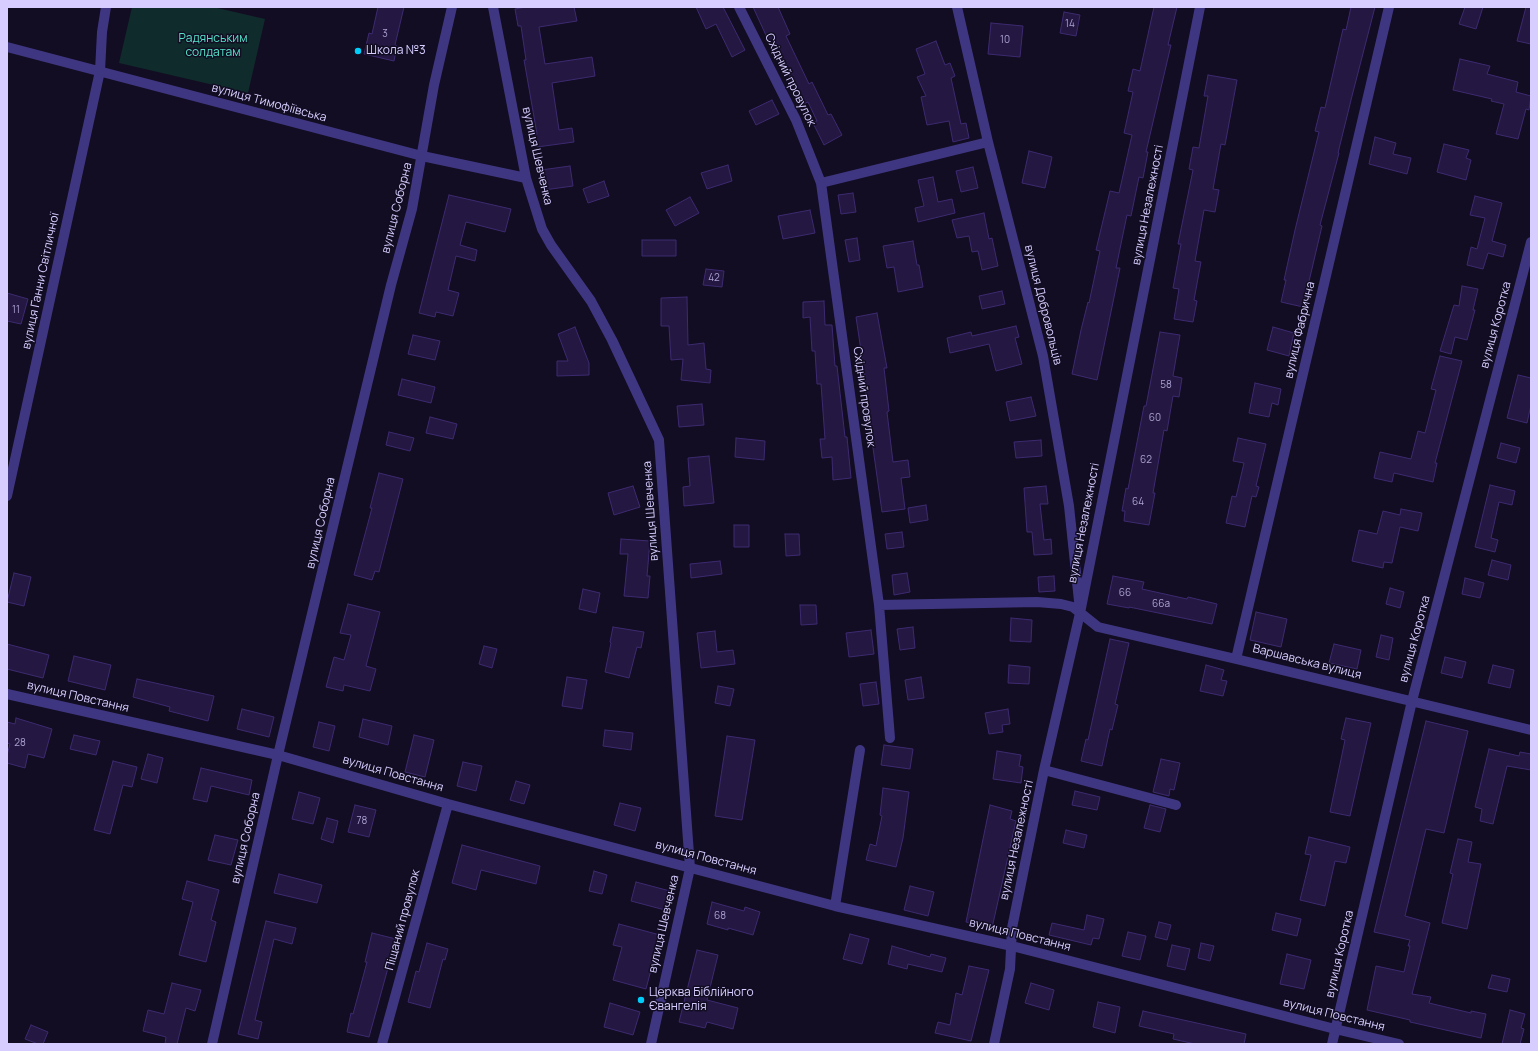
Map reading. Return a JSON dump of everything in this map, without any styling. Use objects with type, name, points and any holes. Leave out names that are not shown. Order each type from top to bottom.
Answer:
[{"type":"street","name":"вулиця Ганни Світличної","points":[[7,496],[100,71],[102,32],[106,7]]},
{"type":"street","name":"вулиця Соборна","points":[[212,1044],[278,756],[390,285],[412,209],[434,85],[452,7]]},
{"type":"street","name":"вулиця Шевченка","points":[[493,7],[526,178],[542,229],[551,245],[591,301],[612,340],[659,440],[690,868],[651,1044]]},
{"type":"street","name":"Східний провулок","points":[[739,7],[796,120],[821,183],[879,605],[890,738]]},
{"type":"street","name":"вулиця Добровольців","points":[[957,7],[988,142],[1043,356],[1069,506],[1080,613]]},
{"type":"street","name":"вулиця Незалежності","points":[[994,1044],[1010,969],[1012,928],[1044,770],[1080,613],[1200,7]]},
{"type":"street","name":"вулиця Фабрична","points":[[1236,659],[1389,7]]},
{"type":"street","name":"вулиця Тимофіївська","points":[[7,46],[422,156],[526,178]]},
{"type":"street","points":[[821,183],[988,142]]},
{"type":"street","name":"вулиця Коротка","points":[[1332,1044],[1412,701],[1531,242]]},
{"type":"street","points":[[879,605],[1037,602],[1061,604],[1073,608],[1080,613]]},
{"type":"street","name":"Варшавська вулиця","points":[[1080,613],[1098,627],[1531,730]]},
{"type":"street","name":"вулиця Повстання","points":[[7,694],[278,756],[448,804],[835,906],[1012,946],[1399,1044]]},
{"type":"street","points":[[835,906],[860,750]]},
{"type":"street","points":[[1044,770],[1176,805]]},
{"type":"street","name":"Піщаний провулок","points":[[382,1044],[448,804]]},
{"type":"green space","name":"Радянським солдатам","points":[[132,7],[213,7],[265,19],[248,93],[119,63]]},
{"type":"building","points":[[378,7],[404,7],[395,45],[397,46],[394,61],[364,54],[369,33],[372,34]]},
{"type":"building","points":[[526,7],[574,7],[577,21],[539,27],[545,64],[592,57],[595,76],[552,83],[559,130],[572,128],[574,142],[537,147],[535,134],[537,134],[524,60],[526,60],[521,26],[518,26],[515,9]]},
{"type":"building","points":[[696,7],[723,7],[745,50],[732,57],[716,24],[706,29]]},
{"type":"building","points":[[753,7],[778,7],[790,34],[786,36],[809,84],[812,82],[828,115],[831,114],[842,135],[824,145],[813,123],[817,121],[808,102],[803,104],[773,42],[770,44]]},
{"type":"building","points":[[1154,7],[1177,7],[1168,45],[1171,45],[1146,152],[1148,152],[1143,178],[1139,177],[1131,216],[1127,215],[1116,268],[1120,268],[1097,380],[1072,374],[1100,251],[1096,250],[1110,191],[1119,193],[1132,135],[1124,133],[1133,92],[1128,91],[1133,69],[1140,71]]},
{"type":"building","points":[[1351,7],[1375,7],[1320,225],[1322,226],[1303,307],[1281,302],[1286,280],[1284,280],[1319,132],[1315,131],[1321,107],[1325,108],[1343,29],[1346,30]]},
{"type":"building","points":[[1465,7],[1483,7],[1476,29],[1459,24]]},
{"type":"building","points":[[1526,7],[1531,7],[1531,44],[1517,41]]},
{"type":"building","points":[[1064,12],[1080,15],[1076,36],[1060,33]]},
{"type":"building","points":[[991,23],[1023,26],[1020,57],[988,54]]},
{"type":"building","points":[[936,41],[945,65],[950,63],[955,76],[951,78],[961,124],[966,123],[969,138],[953,142],[949,121],[927,125],[921,97],[926,96],[917,77],[925,74],[916,49]]},
{"type":"building","points":[[1460,59],[1490,66],[1487,74],[1518,82],[1516,92],[1531,96],[1529,110],[1526,109],[1518,139],[1496,134],[1504,104],[1491,101],[1492,99],[1453,90]]},
{"type":"building","points":[[1208,75],[1237,80],[1225,145],[1221,144],[1213,189],[1219,190],[1215,212],[1204,210],[1195,261],[1201,262],[1194,300],[1197,301],[1193,322],[1174,319],[1179,289],[1173,288],[1181,244],[1178,244],[1193,170],[1189,169],[1193,147],[1199,148],[1208,96],[1204,96]]},
{"type":"building","points":[[772,100],[779,114],[756,125],[749,111]]},
{"type":"building","points":[[1375,137],[1396,143],[1393,154],[1411,158],[1407,174],[1369,164]]},
{"type":"building","points":[[1444,144],[1469,150],[1466,158],[1471,160],[1466,180],[1437,172]]},
{"type":"building","points":[[1029,151],[1052,157],[1045,188],[1022,183]]},
{"type":"building","points":[[728,165],[732,181],[707,189],[701,173]]},
{"type":"building","points":[[570,166],[573,186],[544,190],[541,170]]},
{"type":"building","points":[[973,167],[978,188],[961,192],[956,171]]},
{"type":"building","points":[[933,177],[938,202],[952,199],[955,213],[918,222],[915,208],[924,206],[918,180]]},
{"type":"building","points":[[604,181],[609,196],[588,203],[583,189]]},
{"type":"building","points":[[853,193],[856,212],[841,214],[838,195]]},
{"type":"building","points":[[449,195],[511,209],[505,232],[466,222],[460,245],[477,250],[475,261],[456,256],[448,290],[459,293],[453,316],[436,312],[435,317],[419,313]]},
{"type":"building","points":[[1475,196],[1502,203],[1492,241],[1506,245],[1503,257],[1488,253],[1483,269],[1467,265],[1471,247],[1477,249],[1485,218],[1470,215]]},
{"type":"building","points":[[690,197],[699,213],[675,226],[666,210]]},
{"type":"building","points":[[810,210],[815,233],[783,239],[778,216]]},
{"type":"building","points":[[984,213],[989,239],[992,238],[998,266],[982,270],[978,251],[972,252],[969,236],[957,238],[952,220]]},
{"type":"building","points":[[857,238],[860,260],[849,262],[845,240]]},
{"type":"building","points":[[642,240],[676,240],[676,256],[642,256]]},
{"type":"building","points":[[913,241],[923,287],[898,292],[894,267],[887,268],[883,246]]},
{"type":"building","points":[[706,269],[724,271],[722,287],[703,285]]},
{"type":"building","points":[[1462,286],[1478,289],[1473,310],[1475,310],[1467,340],[1455,337],[1451,354],[1440,351],[1454,305],[1459,306]]},
{"type":"building","points":[[1002,291],[1005,304],[982,309],[979,296]]},
{"type":"building","points":[[7,293],[28,299],[21,324],[7,321]]},
{"type":"building","points":[[687,297],[688,345],[704,343],[706,369],[711,370],[710,383],[681,380],[683,359],[671,360],[669,326],[661,326],[661,298]]},
{"type":"building","points":[[824,301],[825,325],[832,325],[835,366],[837,366],[851,478],[833,480],[832,457],[822,458],[820,439],[825,439],[821,384],[817,384],[815,351],[812,351],[810,317],[803,318],[803,302]]},
{"type":"building","points":[[877,313],[887,368],[884,368],[889,411],[887,412],[893,462],[908,460],[910,477],[901,478],[905,509],[882,512],[856,317]]},
{"type":"building","points":[[1016,326],[1019,337],[1015,338],[1022,364],[996,371],[989,344],[950,353],[947,338],[971,332],[972,336]]},
{"type":"building","points":[[575,327],[589,363],[589,375],[557,376],[557,361],[568,361],[558,334]]},
{"type":"building","points":[[1273,327],[1294,333],[1289,356],[1267,350]]},
{"type":"building","points":[[1160,332],[1180,335],[1173,376],[1182,378],[1179,397],[1173,396],[1167,431],[1164,430],[1149,525],[1124,521],[1125,511],[1122,511],[1126,488],[1128,489],[1144,406],[1146,406]]},
{"type":"building","points":[[413,335],[440,341],[435,360],[408,354]]},
{"type":"building","points":[[1440,356],[1462,361],[1435,463],[1437,463],[1433,482],[1394,473],[1392,482],[1374,478],[1380,452],[1411,459],[1418,431],[1425,433],[1436,390],[1431,389]]},
{"type":"building","points":[[1518,375],[1531,378],[1531,405],[1527,423],[1507,418]]},
{"type":"building","points":[[402,379],[435,387],[431,403],[398,395]]},
{"type":"building","points":[[1255,383],[1281,389],[1278,405],[1272,403],[1269,417],[1249,413]]},
{"type":"building","points":[[1031,397],[1036,416],[1010,421],[1006,402]]},
{"type":"building","points":[[702,404],[704,425],[679,427],[677,406]]},
{"type":"building","points":[[430,417],[457,424],[453,439],[426,433]]},
{"type":"building","points":[[389,432],[414,438],[410,451],[386,445]]},
{"type":"building","points":[[736,438],[765,441],[764,460],[735,457]]},
{"type":"building","points":[[1238,438],[1266,444],[1256,486],[1259,487],[1256,497],[1252,496],[1245,527],[1226,523],[1232,496],[1236,497],[1244,463],[1233,461]]},
{"type":"building","points":[[1041,440],[1042,456],[1016,458],[1014,442]]},
{"type":"building","points":[[1501,443],[1520,448],[1516,463],[1497,458]]},
{"type":"building","points":[[709,456],[714,503],[684,506],[683,487],[690,486],[688,458]]},
{"type":"building","points":[[379,473],[403,479],[379,572],[375,571],[372,580],[354,575],[372,508],[370,508]]},
{"type":"building","points":[[1490,485],[1515,491],[1512,505],[1499,502],[1491,538],[1498,540],[1495,552],[1475,547]]},
{"type":"building","points":[[633,486],[640,507],[614,515],[608,493]]},
{"type":"building","points":[[1046,486],[1048,504],[1040,504],[1044,540],[1051,539],[1052,554],[1034,555],[1032,532],[1027,532],[1024,488]]},
{"type":"building","points":[[926,505],[928,520],[910,523],[908,508]]},
{"type":"building","points":[[1401,509],[1422,513],[1418,531],[1400,527],[1392,563],[1384,562],[1383,568],[1352,561],[1359,530],[1377,534],[1383,511],[1400,515]]},
{"type":"building","points":[[734,525],[749,525],[749,547],[734,547]]},
{"type":"building","points":[[902,532],[904,547],[887,549],[885,534]]},
{"type":"building","points":[[785,534],[799,534],[800,555],[786,556]]},
{"type":"building","points":[[621,539],[650,541],[647,576],[650,576],[648,598],[624,596],[628,554],[620,554]]},
{"type":"building","points":[[1492,560],[1511,565],[1508,580],[1488,575]]},
{"type":"building","points":[[720,561],[722,574],[691,578],[690,564]]},
{"type":"building","points":[[14,573],[31,577],[24,606],[7,602]]},
{"type":"building","points":[[907,573],[910,592],[894,595],[892,575]]},
{"type":"building","points":[[1054,576],[1055,591],[1039,592],[1038,577]]},
{"type":"building","points":[[1113,576],[1144,582],[1142,589],[1217,604],[1212,624],[1107,604]]},
{"type":"building","points":[[1465,578],[1484,583],[1480,598],[1462,594]]},
{"type":"building","points":[[1390,588],[1404,592],[1400,608],[1386,604]]},
{"type":"building","points":[[583,589],[600,593],[596,613],[579,609]]},
{"type":"building","points":[[348,604],[380,612],[366,666],[376,669],[370,691],[344,685],[343,691],[326,687],[334,657],[344,660],[351,635],[340,633]]},
{"type":"building","points":[[800,605],[816,605],[817,624],[801,625]]},
{"type":"building","points":[[1256,612],[1287,619],[1281,647],[1250,640]]},
{"type":"building","points":[[1011,618],[1032,620],[1031,642],[1010,641]]},
{"type":"building","points":[[613,627],[644,632],[641,648],[637,647],[629,678],[605,672]]},
{"type":"building","points":[[913,627],[915,648],[900,650],[897,629]]},
{"type":"building","points":[[871,630],[874,654],[849,657],[846,633]]},
{"type":"building","points":[[715,631],[717,652],[733,650],[735,664],[701,668],[697,633]]},
{"type":"building","points":[[1381,635],[1393,638],[1389,660],[1376,657]]},
{"type":"building","points":[[1110,639],[1129,643],[1115,704],[1118,705],[1112,730],[1110,729],[1102,766],[1081,761],[1086,739],[1088,740]]},
{"type":"building","points":[[7,644],[49,655],[43,678],[7,669]]},
{"type":"building","points":[[1334,644],[1361,650],[1357,669],[1329,663]]},
{"type":"building","points":[[484,646],[497,649],[492,668],[479,664]]},
{"type":"building","points":[[74,656],[111,665],[105,690],[68,681]]},
{"type":"building","points":[[1445,657],[1466,662],[1462,678],[1441,673]]},
{"type":"building","points":[[1009,665],[1030,667],[1029,684],[1008,683]]},
{"type":"building","points":[[1206,665],[1224,670],[1221,680],[1227,681],[1223,696],[1200,691]]},
{"type":"building","points":[[1493,665],[1514,670],[1510,688],[1488,683]]},
{"type":"building","points":[[567,677],[587,680],[582,709],[562,706]]},
{"type":"building","points":[[921,677],[924,698],[908,700],[905,680]]},
{"type":"building","points":[[137,679],[214,696],[208,721],[169,711],[170,707],[133,697]]},
{"type":"building","points":[[876,682],[879,704],[863,706],[860,684]]},
{"type":"building","points":[[718,686],[734,689],[730,706],[715,703]]},
{"type":"building","points":[[242,709],[274,717],[269,737],[237,729]]},
{"type":"building","points":[[1008,709],[1010,724],[1002,725],[1003,732],[989,734],[985,713]]},
{"type":"building","points":[[16,718],[52,729],[44,758],[28,754],[25,768],[7,763],[7,755],[10,744],[7,743],[7,722],[15,724]]},
{"type":"building","points":[[1346,718],[1371,723],[1350,816],[1330,812],[1345,740],[1341,739]]},
{"type":"building","points":[[363,719],[392,726],[388,745],[359,737]]},
{"type":"building","points":[[1426,721],[1468,731],[1444,833],[1426,829],[1405,916],[1430,923],[1412,994],[1431,997],[1429,1003],[1471,1013],[1471,1011],[1486,1014],[1481,1038],[1410,1022],[1410,1020],[1367,1010],[1376,966],[1404,972],[1410,946],[1408,946],[1410,940],[1374,932]]},
{"type":"building","points":[[319,722],[335,726],[329,751],[313,747]]},
{"type":"building","points":[[605,730],[633,733],[631,750],[603,746]]},
{"type":"building","points":[[74,735],[100,741],[96,755],[70,749]]},
{"type":"building","points":[[414,735],[434,740],[425,777],[405,772]]},
{"type":"building","points":[[727,736],[755,740],[742,820],[715,816]]},
{"type":"building","points":[[884,745],[913,749],[910,769],[881,765]]},
{"type":"building","points":[[1489,749],[1519,756],[1520,752],[1531,754],[1531,770],[1507,766],[1493,824],[1480,821],[1482,809],[1475,807]]},
{"type":"building","points":[[997,751],[1021,755],[1019,766],[1023,767],[1021,783],[993,779]]},
{"type":"building","points":[[148,754],[163,758],[157,783],[141,779]]},
{"type":"building","points":[[1161,759],[1180,763],[1174,790],[1170,789],[1169,796],[1153,792]]},
{"type":"building","points":[[113,761],[137,767],[132,787],[123,785],[110,834],[94,830]]},
{"type":"building","points":[[463,762],[482,766],[476,791],[457,786]]},
{"type":"building","points":[[201,768],[252,780],[249,795],[211,786],[207,802],[193,799]]},
{"type":"building","points":[[516,781],[530,785],[524,804],[510,800]]},
{"type":"building","points":[[883,788],[909,792],[903,838],[896,867],[866,860],[870,844],[876,846],[882,816],[880,815]]},
{"type":"building","points":[[1075,791],[1100,797],[1097,810],[1072,805]]},
{"type":"building","points":[[299,792],[320,798],[313,824],[292,819]]},
{"type":"building","points":[[620,803],[641,808],[635,831],[614,825]]},
{"type":"building","points":[[355,805],[376,810],[369,837],[348,832]]},
{"type":"building","points":[[990,805],[1012,811],[1010,819],[1016,821],[992,928],[966,922]]},
{"type":"building","points":[[1150,805],[1166,809],[1160,832],[1144,828]]},
{"type":"building","points":[[327,818],[338,821],[333,843],[321,839]]},
{"type":"building","points":[[1066,830],[1087,835],[1084,848],[1063,843]]},
{"type":"building","points":[[215,835],[238,840],[231,865],[208,860]]},
{"type":"building","points":[[1309,837],[1350,847],[1346,863],[1335,861],[1325,906],[1300,900],[1311,855],[1305,854]]},
{"type":"building","points":[[1458,839],[1472,842],[1468,862],[1481,864],[1467,929],[1442,923],[1453,874],[1450,873]]},
{"type":"building","points":[[462,845],[540,866],[536,884],[481,870],[476,890],[452,883]]},
{"type":"building","points":[[594,871],[607,875],[602,894],[589,891]]},
{"type":"building","points":[[279,874],[322,885],[317,903],[274,893]]},
{"type":"building","points":[[187,881],[219,890],[211,920],[216,922],[206,962],[179,955],[193,902],[182,899]]},
{"type":"building","points":[[636,882],[670,891],[665,910],[631,901]]},
{"type":"building","points":[[910,886],[934,892],[928,916],[904,910]]},
{"type":"building","points":[[712,902],[744,911],[745,907],[760,912],[753,935],[707,924]]},
{"type":"building","points":[[1276,913],[1301,919],[1297,936],[1272,930]]},
{"type":"building","points":[[1087,915],[1104,919],[1099,939],[1093,938],[1091,945],[1049,935],[1052,923],[1084,930]]},
{"type":"building","points":[[266,921],[296,928],[292,944],[274,939],[255,1020],[262,1022],[258,1039],[238,1034]]},
{"type":"building","points":[[1159,922],[1171,925],[1167,940],[1155,937]]},
{"type":"building","points":[[619,924],[660,935],[646,989],[613,980],[622,947],[613,945]]},
{"type":"building","points":[[1128,932],[1146,936],[1140,960],[1122,956]]},
{"type":"building","points":[[372,933],[396,939],[369,1037],[347,1032],[351,1013],[353,1014],[367,962],[365,962]]},
{"type":"building","points":[[850,934],[869,939],[862,964],[843,959]]},
{"type":"building","points":[[427,943],[448,949],[445,960],[443,959],[430,1008],[408,1002],[416,971],[419,972]]},
{"type":"building","points":[[1201,943],[1214,946],[1210,961],[1198,958]]},
{"type":"building","points":[[1172,945],[1190,949],[1185,970],[1167,966]]},
{"type":"building","points":[[892,946],[930,957],[931,954],[946,958],[942,972],[908,964],[907,969],[888,964]]},
{"type":"building","points":[[697,950],[718,955],[707,1000],[738,1008],[733,1029],[707,1022],[705,1028],[679,1022]]},
{"type":"building","points":[[1287,954],[1311,960],[1304,989],[1280,984]]},
{"type":"building","points":[[969,966],[989,970],[971,1041],[935,1033],[938,1022],[950,1025],[956,993],[962,995]]},
{"type":"building","points":[[1492,975],[1510,979],[1507,992],[1488,988]]},
{"type":"building","points":[[172,983],[201,990],[195,1011],[186,1008],[177,1044],[165,1044],[166,1037],[143,1031],[148,1010],[164,1014]]},
{"type":"building","points":[[1031,983],[1054,990],[1049,1010],[1025,1003]]},
{"type":"building","points":[[1098,1002],[1120,1007],[1115,1033],[1093,1027]]},
{"type":"building","points":[[610,1003],[640,1012],[633,1035],[604,1027]]},
{"type":"building","points":[[1510,1010],[1525,1014],[1521,1028],[1524,1029],[1520,1044],[1502,1044]]},
{"type":"building","points":[[1143,1011],[1246,1034],[1244,1044],[1195,1044],[1173,1039],[1174,1034],[1139,1026]]},
{"type":"building","points":[[31,1025],[48,1032],[43,1044],[38,1044],[25,1039]]},
{"type":"place","name":"Школа №3","points":[[358,51]]},
{"type":"place","name":"Церква Біблійного Євангелія","points":[[641,1000]]}]
